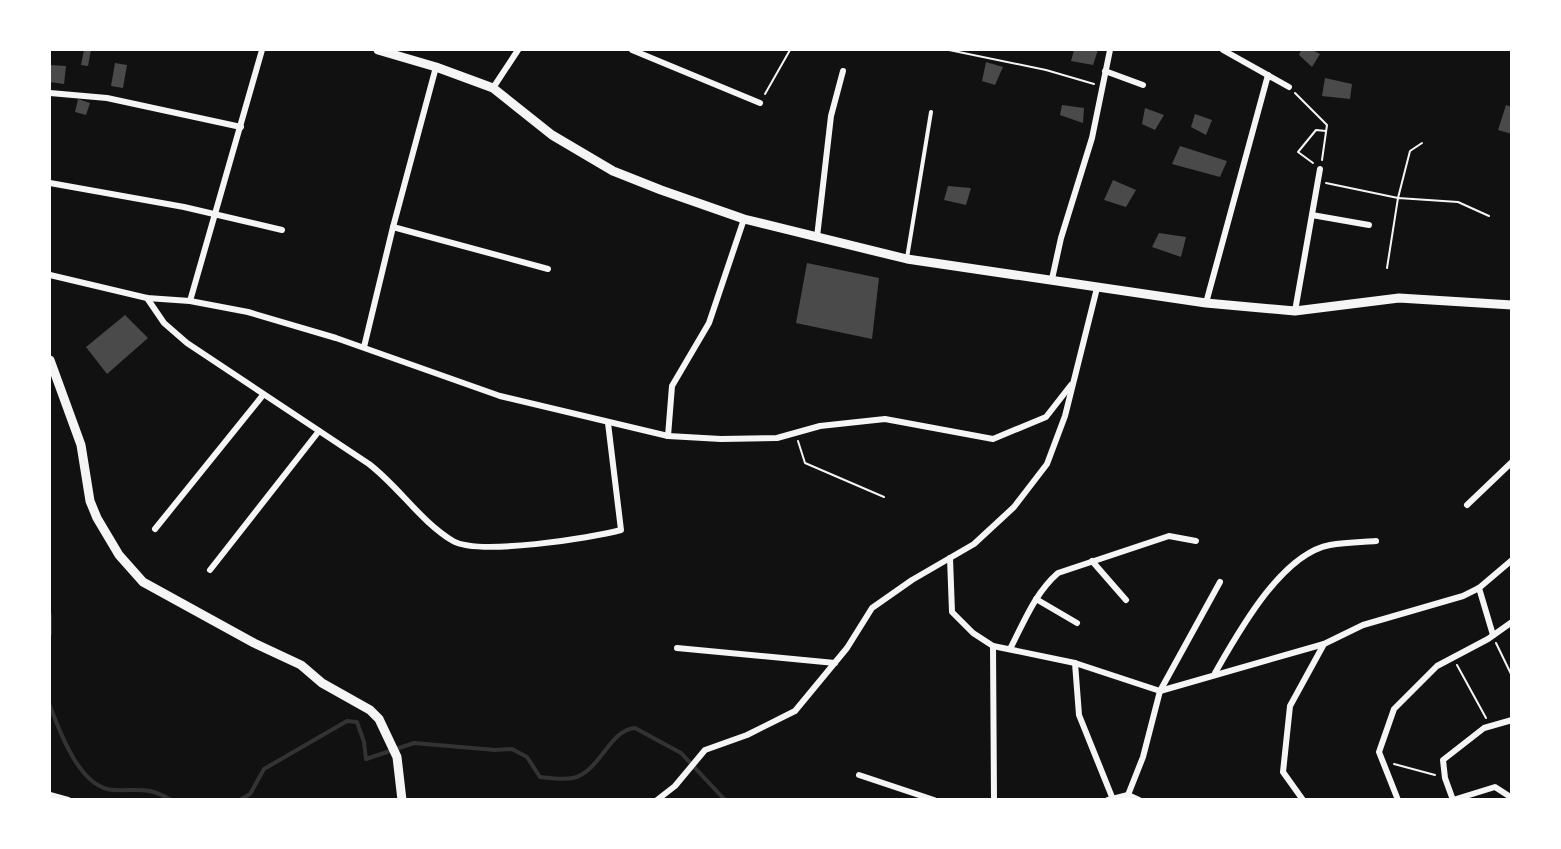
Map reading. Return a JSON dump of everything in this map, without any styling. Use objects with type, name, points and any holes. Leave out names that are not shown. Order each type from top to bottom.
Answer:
[{"type":"street","points":[[190,301],[262,50]]},
{"type":"street","points":[[378,50],[436,67],[493,88],[552,135],[613,171],[744,219],[907,259],[1206,303],[1295,311],[1399,298],[1512,305]]},
{"type":"street","points":[[493,88],[518,50]]},
{"type":"street","points":[[632,50],[760,103]]},
{"type":"street","points":[[1052,279],[1061,238],[1092,138],[1110,50]]},
{"type":"street","points":[[1223,50],[1288,87]]},
{"type":"street","points":[[364,347],[436,67]]},
{"type":"street","points":[[817,237],[831,116],[843,71]]},
{"type":"street","points":[[1105,71],[1143,85]]},
{"type":"street","points":[[1206,303],[1268,75]]},
{"type":"street","points":[[50,93],[106,99],[241,127]]},
{"type":"street","points":[[1295,311],[1320,169]]},
{"type":"street","points":[[50,183],[216,213],[282,230]]},
{"type":"street","points":[[1312,215],[1369,225]]},
{"type":"street","points":[[668,436],[672,386],[709,323],[744,219]]},
{"type":"street","points":[[393,227],[548,269]]},
{"type":"street","points":[[50,275],[147,298],[190,301],[248,312],[364,347],[500,396],[668,436],[721,439],[766,438],[820,426],[885,419],[993,439],[1046,417],[1071,385]]},
{"type":"street","points":[[657,800],[687,772],[705,750],[747,735],[795,711],[835,663],[872,608],[912,580],[974,544],[1014,507],[1047,464],[1065,416],[1071,385],[1098,288]]},
{"type":"street","points":[[147,298],[164,323],[187,343],[388,479],[419,513],[455,542],[483,546],[586,539],[621,530],[608,423]]},
{"type":"street","points":[[50,360],[81,445],[90,501],[97,518],[119,555],[143,582],[244,638],[302,665],[322,683],[370,710],[379,719],[397,757],[402,800]]},
{"type":"street","points":[[154,529],[263,395]]},
{"type":"street","points":[[210,570],[319,431]]},
{"type":"street","points":[[1467,505],[1512,462]]},
{"type":"street","points":[[1010,649],[1036,599],[1047,582],[1058,573],[1169,536],[1196,541]]},
{"type":"street","points":[[1215,674],[1259,602],[1293,563],[1328,545],[1376,541]]},
{"type":"street","points":[[950,558],[952,612],[973,633],[993,646],[1075,663],[1160,691],[1324,644],[1363,625],[1462,596],[1479,588],[1512,560]]},
{"type":"street","points":[[1092,561],[1126,600]]},
{"type":"street","points":[[1128,795],[1143,757],[1160,691],[1220,582]]},
{"type":"street","points":[[1479,588],[1493,635]]},
{"type":"street","points":[[1036,599],[1077,623]]},
{"type":"street","points":[[1398,800],[1379,752],[1394,709],[1437,666],[1512,622]]},
{"type":"street","points":[[1303,800],[1283,772],[1290,706],[1324,644]]},
{"type":"street","points":[[993,646],[994,800]]},
{"type":"street","points":[[677,648],[835,663]]},
{"type":"street","points":[[1075,663],[1079,715],[1110,798],[1128,795],[1139,800]]},
{"type":"street","points":[[1512,720],[1484,728],[1443,760],[1445,778],[1453,800],[1495,787],[1512,798]]},
{"type":"street","points":[[860,775],[934,800]]},
{"type":"street","points":[[50,795],[68,800]]},
{"type":"lane","points":[[907,259],[931,112]]},
{"type":"path","points":[[760,103],[790,50]]},
{"type":"path","points":[[949,50],[1046,70],[1102,86]]},
{"type":"path","points":[[1288,87],[1327,125],[1320,169],[1298,152],[1316,130],[1326,131]]},
{"type":"path","points":[[1387,268],[1398,198],[1410,151],[1422,143]]},
{"type":"path","points":[[1318,181],[1398,198],[1458,202],[1489,216]]},
{"type":"path","points":[[796,433],[805,463],[884,497]]},
{"type":"path","points":[[1493,635],[1512,676]]},
{"type":"path","points":[[1453,658],[1490,726]]},
{"type":"path","points":[[1383,761],[1445,778]]},
{"type":"building","points":[[84,50],[91,50],[88,66],[81,65]]},
{"type":"building","points":[[1074,50],[1098,50],[1093,65],[1071,61]]},
{"type":"building","points":[[1301,50],[1312,50],[1320,54],[1312,67],[1299,55]]},
{"type":"building","points":[[986,62],[1003,67],[995,85],[982,81]]},
{"type":"building","points":[[115,63],[127,65],[123,88],[111,86]]},
{"type":"building","points":[[50,65],[66,66],[64,84],[50,82]]},
{"type":"building","points":[[1325,78],[1352,84],[1350,99],[1322,96]]},
{"type":"building","points":[[78,99],[90,103],[86,115],[75,112]]},
{"type":"building","points":[[1062,105],[1084,108],[1083,123],[1060,115]]},
{"type":"building","points":[[1506,105],[1512,107],[1512,134],[1498,130]]},
{"type":"building","points":[[1145,108],[1164,115],[1155,130],[1142,124]]},
{"type":"building","points":[[1195,114],[1212,120],[1206,135],[1191,127]]},
{"type":"building","points":[[1180,146],[1227,161],[1220,177],[1172,164]]},
{"type":"building","points":[[1113,180],[1136,190],[1126,207],[1104,200]]},
{"type":"building","points":[[948,186],[971,188],[966,205],[944,200]]},
{"type":"building","points":[[1159,233],[1186,237],[1181,257],[1152,247]]},
{"type":"building","points":[[807,263],[879,278],[872,339],[796,323]]},
{"type":"building","points":[[125,315],[148,338],[107,374],[86,347]]},
{"type":"waterway","points":[[50,615],[50,634]]},
{"type":"waterway","points":[[50,706],[73,757],[91,780],[102,787],[114,790],[150,791],[171,800]]},
{"type":"waterway","points":[[240,800],[250,794],[264,769],[347,721],[357,722],[364,742],[366,759],[414,743],[495,750],[512,749],[527,757],[540,777],[561,779],[573,778],[582,774],[598,760],[618,736],[626,730],[635,728],[681,753],[725,800]]}]
